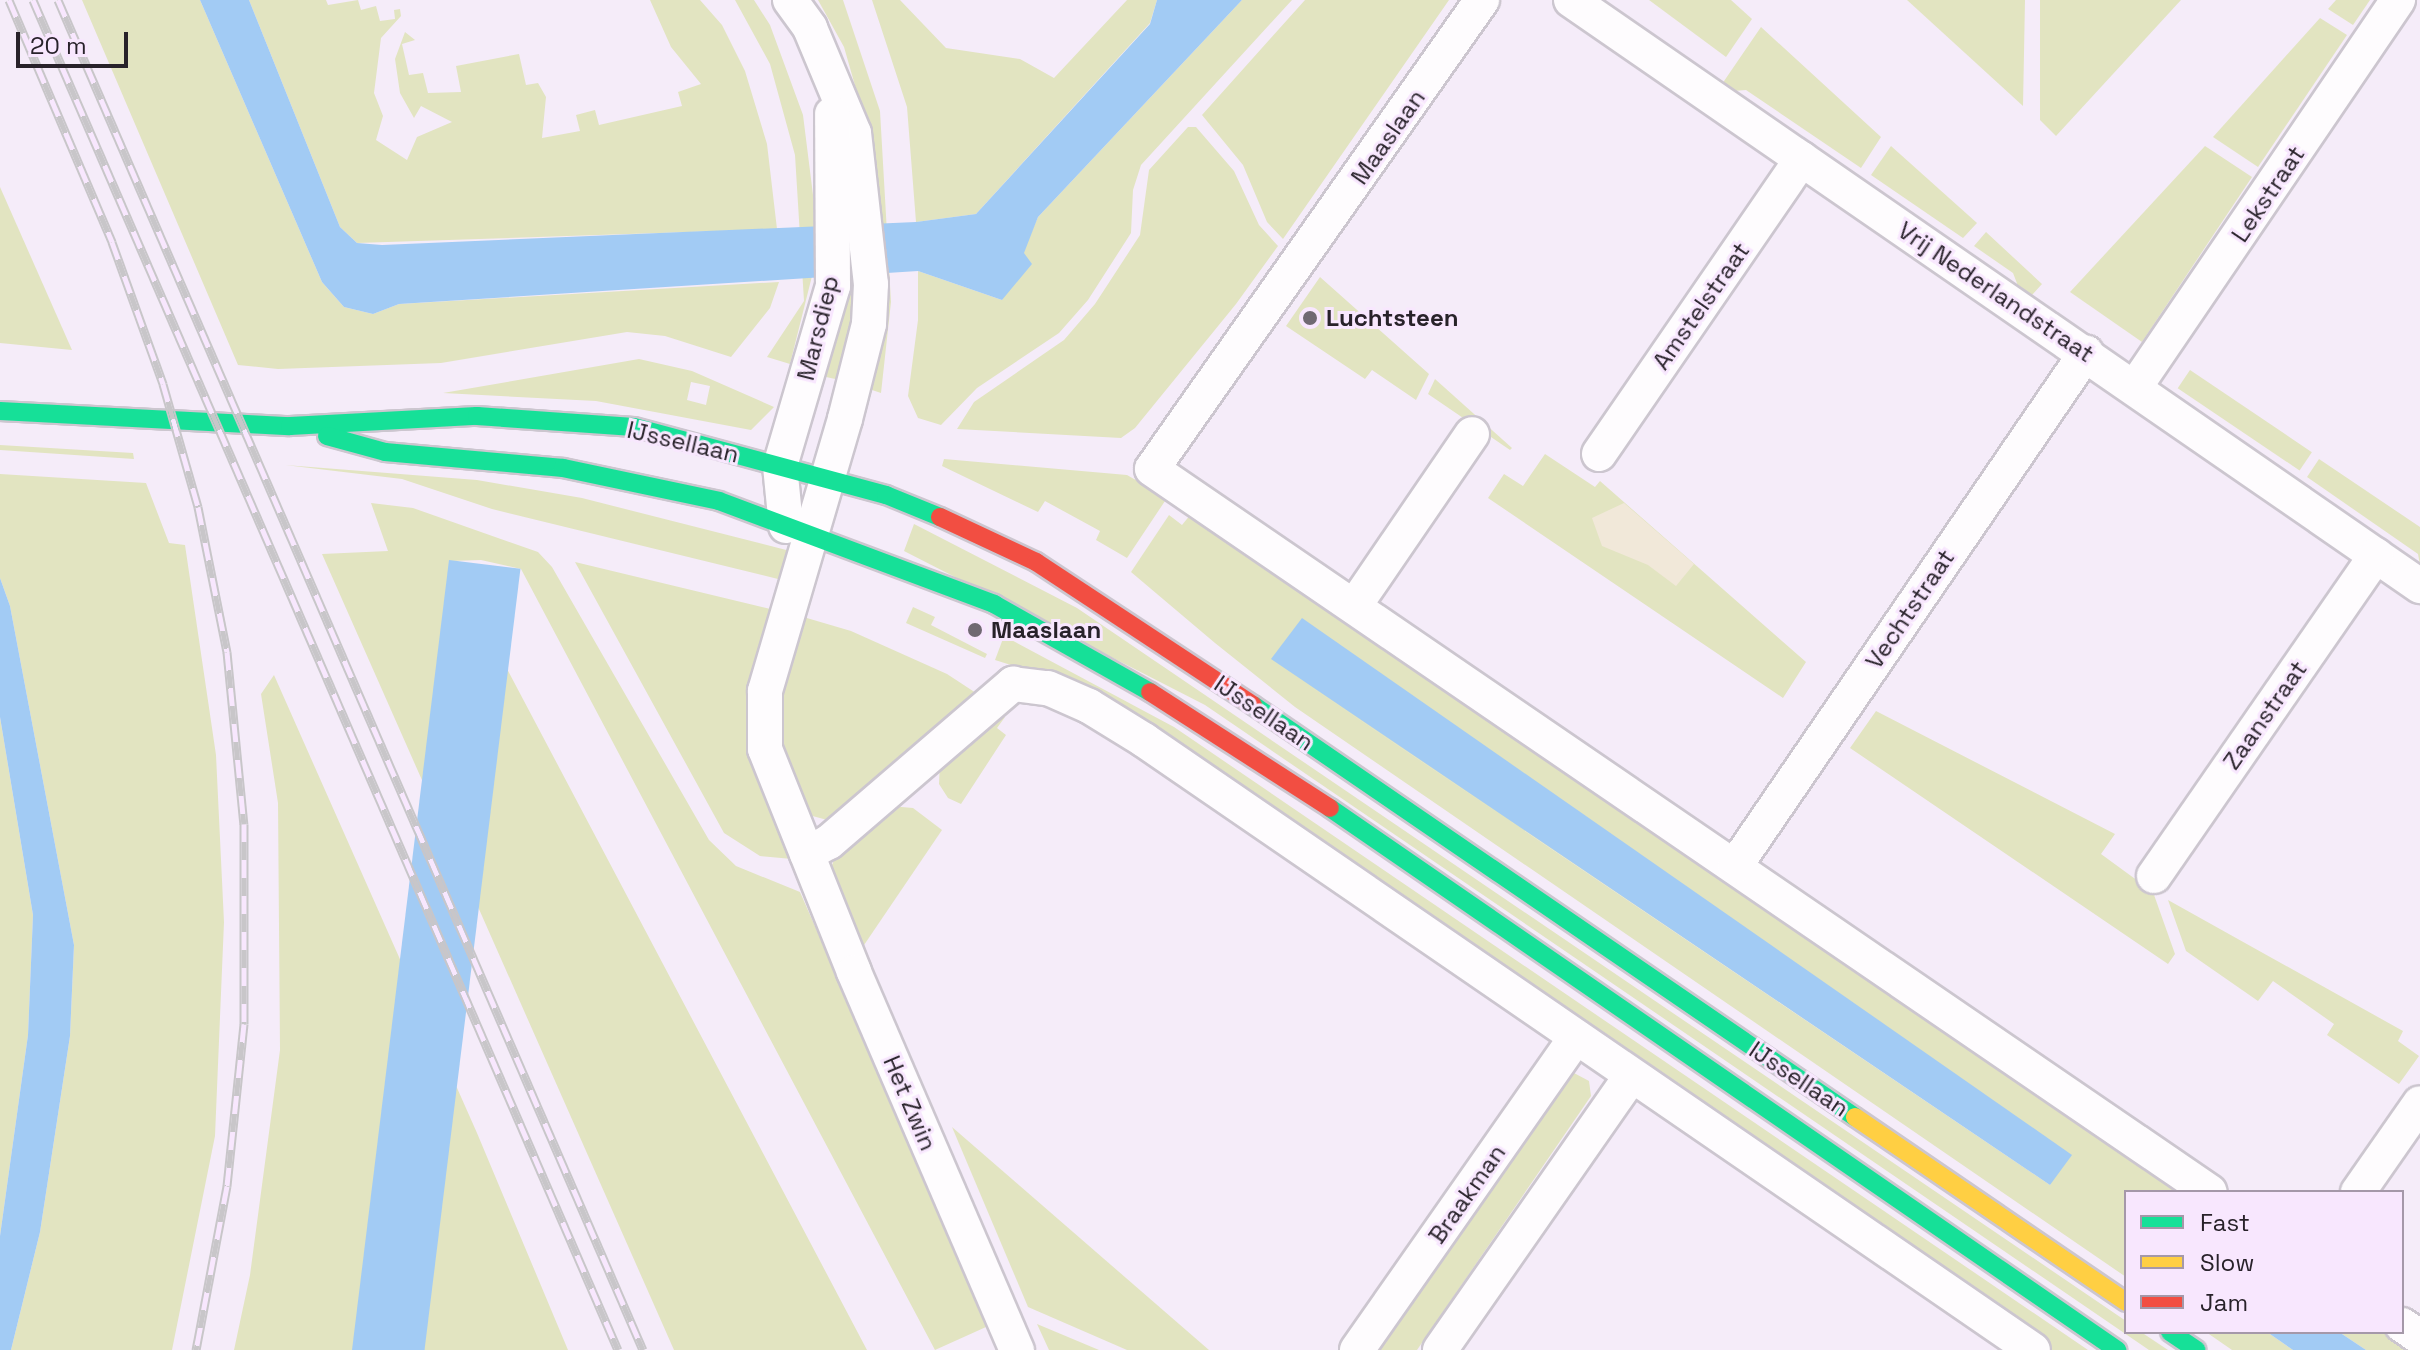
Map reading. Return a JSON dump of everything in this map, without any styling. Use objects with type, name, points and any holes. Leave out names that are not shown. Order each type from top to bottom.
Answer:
[{"type":"main road","name":"IJssellaan","points":[[0,411],[290,426],[477,416],[634,427],[896,499],[1036,562],[2124,1301]]},
{"type":"main road","name":"IJssellaan","points":[[290,426],[385,452],[563,468],[719,501],[994,604],[1068,642],[1230,741],[2117,1350]]},
{"type":"main road","points":[[2173,1334],[2197,1350]]},
{"type":"street","name":"Marsdiep","points":[[790,0],[810,28],[832,78],[850,215],[871,284],[869,324],[827,478],[799,532]]},
{"type":"street","name":"Maaslaan","points":[[1355,605],[1152,469],[1482,0]]},
{"type":"street","name":"Vrij Nederlandstraat","points":[[1571,0],[2420,586]]},
{"type":"street","name":"Lekstraat","points":[[2135,387],[2398,0]]},
{"type":"street","name":"Amstelstraat","points":[[1599,454],[1802,159]]},
{"type":"street","name":"Marsdiep","points":[[799,532],[780,466],[833,286],[850,215]]},
{"type":"street","name":"Vechtstraat","points":[[1735,866],[2086,353]]},
{"type":"street","points":[[1472,434],[1355,605],[2207,1190]]},
{"type":"street","name":"Het Zwin","points":[[799,532],[762,712],[765,749],[1017,1350]]},
{"type":"street","name":"Zaanstraat","points":[[2154,876],[2376,555]]},
{"type":"street","points":[[809,860],[1013,684],[1048,688],[1117,723],[2033,1350]]},
{"type":"street","name":"Braakman","points":[[1357,1350],[1576,1037]]},
{"type":"street","points":[[1440,1350],[1631,1076]]},
{"type":"street","points":[[2359,1190],[2420,1103]]},
{"type":"green space","points":[[82,0],[200,0],[322,282],[344,307],[373,314],[399,304],[779,282],[770,308],[731,357],[665,336],[627,332],[441,363],[278,369],[238,365]]},
{"type":"green space","points":[[249,0],[326,0],[328,5],[358,0],[361,10],[376,6],[380,21],[395,19],[394,10],[400,9],[401,16],[381,38],[374,93],[383,116],[376,140],[407,160],[417,137],[452,122],[421,106],[414,118],[400,93],[395,59],[405,32],[415,40],[402,44],[409,75],[423,73],[428,93],[461,92],[456,66],[519,54],[526,85],[538,83],[546,97],[542,138],[580,131],[576,115],[595,110],[599,125],[682,106],[678,92],[701,84],[671,47],[650,0],[700,0],[722,25],[745,71],[767,144],[777,229],[357,243],[340,227]]},
{"type":"green space","points":[[735,0],[754,0],[770,25],[803,115],[816,219],[815,264],[790,364],[767,357],[804,301],[795,155],[770,64]]},
{"type":"green space","points":[[818,0],[843,0],[880,111],[891,302],[881,393],[863,387],[862,110],[844,47]]},
{"type":"green space","points":[[872,0],[900,0],[946,48],[1020,59],[1054,78],[1127,0],[1157,0],[1150,23],[976,214],[916,222],[907,107]]},
{"type":"green space","points":[[1242,0],[1292,0],[1141,165],[1133,190],[1131,233],[1088,300],[1059,333],[977,388],[941,425],[918,418],[908,396],[918,320],[918,271],[1002,300],[1038,217]]},
{"type":"green space","points":[[1305,0],[1449,0],[1283,239],[1267,222],[1243,165],[1202,115]]},
{"type":"green space","points":[[1649,0],[1731,0],[1752,19],[1726,57]]},
{"type":"green space","points":[[1907,0],[2025,0],[2023,106]]},
{"type":"green space","points":[[2040,0],[2181,0],[2056,136],[2040,120]]},
{"type":"green space","points":[[2336,0],[2370,0],[2353,25],[2328,9]]},
{"type":"green space","points":[[2320,18],[2347,35],[2258,167],[2213,137]]},
{"type":"green space","points":[[1761,27],[1881,137],[1861,168],[1746,90],[1733,91],[1722,84]]},
{"type":"green space","points":[[1188,127],[1196,127],[1234,171],[1259,225],[1278,246],[1236,304],[1135,428],[1121,438],[957,429],[974,402],[1064,340],[1095,304],[1140,235],[1149,170]]},
{"type":"green space","points":[[1891,146],[1977,223],[1963,238],[1871,175]]},
{"type":"green space","points":[[2205,146],[2252,177],[2142,342],[2070,292]]},
{"type":"green space","points":[[0,187],[72,350],[0,343]]},
{"type":"green space","points":[[1986,232],[2042,284],[2031,296],[2018,286],[2013,273],[1974,246]]},
{"type":"green space","points":[[854,269],[860,288],[840,380],[826,377]]},
{"type":"green space","points":[[1320,277],[1429,374],[1416,400],[1372,370],[1365,379],[1286,326]]},
{"type":"green space","points":[[639,359],[692,371],[774,407],[751,430],[596,401],[443,393]],"holes":[[[691,382],[710,386],[706,405],[687,400]]]},
{"type":"green space","points":[[2190,370],[2312,452],[2300,470],[2178,388]]},
{"type":"green space","points":[[1435,379],[1512,448],[1510,450],[1428,394]]},
{"type":"green space","points":[[0,445],[133,453],[134,459],[0,450]]},
{"type":"green space","points":[[1545,454],[1595,487],[1600,481],[1806,662],[1783,698],[1488,498],[1504,474],[1523,486]]},
{"type":"green space","points":[[944,459],[1127,475],[1167,498],[1127,558],[1096,540],[1100,531],[1045,501],[1038,512],[942,466]]},
{"type":"green space","points":[[2319,459],[2420,527],[2420,565],[2418,554],[2307,477]]},
{"type":"green space","points":[[285,465],[477,480],[582,498],[794,552],[786,581],[492,509],[402,479]]},
{"type":"green space","points":[[0,474],[146,483],[169,543],[185,545],[216,755],[224,922],[215,1136],[172,1350],[11,1350],[40,1232],[70,1036],[74,945],[10,606],[0,578]]},
{"type":"green space","points":[[371,503],[413,508],[538,552],[552,567],[709,840],[736,866],[800,892],[987,1319],[986,1327],[935,1350],[521,569],[481,560],[450,561],[867,1350],[674,1350],[322,554],[388,551]]},
{"type":"green space","points":[[1191,514],[2179,1190],[2124,1190],[2124,1276],[1295,707],[1131,572],[1169,515],[1182,525]],"holes":[[[1271,660],[2051,1185],[2050,1185]]]},
{"type":"green space","points":[[914,524],[1077,608],[2124,1320],[2124,1333],[1205,705],[904,551]]},
{"type":"green space","points":[[575,562],[779,611],[766,656],[792,859],[760,856],[724,833]]},
{"type":"green space","points":[[913,607],[935,617],[931,625],[987,654],[985,658],[906,623]]},
{"type":"green space","points":[[800,616],[851,631],[947,674],[976,693],[831,821],[805,814],[772,733]]},
{"type":"green space","points":[[1004,636],[1174,727],[2088,1350],[2052,1350],[1090,690],[995,660]]},
{"type":"green space","points":[[274,675],[477,1133],[568,1350],[234,1350],[250,1275],[280,1050],[278,803],[261,694]]},
{"type":"green space","points":[[1876,711],[2115,834],[2101,854],[2153,892],[2175,954],[2168,964],[1850,748]]},
{"type":"green space","points":[[998,712],[1005,717],[997,728],[1006,735],[961,804],[948,798],[939,784],[940,762]]},
{"type":"green space","points":[[0,717],[33,915],[28,1035],[0,1236]]},
{"type":"green space","points":[[890,806],[913,808],[942,830],[862,948],[831,868],[835,857]]},
{"type":"green space","points":[[2168,900],[2403,1031],[2398,1041],[2419,1056],[2399,1084],[2327,1035],[2334,1024],[2273,981],[2258,1001],[2186,951]]},
{"type":"green space","points":[[1574,1073],[1589,1081],[1591,1096],[1417,1350],[1376,1350]]},
{"type":"green space","points":[[952,1127],[1209,1350],[1127,1350],[1028,1307]]},
{"type":"green space","points":[[1037,1324],[1099,1350],[1049,1350]]},
{"type":"green space","points":[[2126,1334],[2144,1334],[2168,1350],[2149,1350]]},
{"type":"green space","points":[[2209,1334],[2270,1334],[2293,1350],[2232,1350]]},
{"type":"green space","points":[[2342,1334],[2389,1334],[2412,1350],[2366,1350]]},
{"type":"sand","points":[[1624,503],[1694,564],[1676,586],[1648,565],[1602,546],[1592,518]]},
{"type":"water","points":[[200,0],[249,0],[340,227],[357,243],[382,245],[916,222],[976,214],[1150,24],[1157,0],[1242,0],[1038,217],[1024,253],[1032,264],[1002,300],[918,271],[399,304],[373,314],[344,307],[322,282]]},
{"type":"water","points":[[449,560],[520,569],[425,1350],[352,1350]]},
{"type":"water","points":[[0,578],[10,606],[74,945],[70,1036],[40,1232],[11,1350],[0,1350],[0,1236],[28,1035],[33,915],[0,717]]},
{"type":"water","points":[[1302,618],[2072,1155],[2050,1185],[1271,659]]},
{"type":"water","points":[[2270,1334],[2342,1334],[2366,1350],[2293,1350]]},
{"type":"railway","points":[[9,0],[112,242],[163,384],[198,507],[227,652],[244,824],[244,1024],[227,1186],[196,1350]]},
{"type":"railway","points":[[33,0],[618,1350]]},
{"type":"railway","points":[[58,0],[643,1350]]},
{"type":"traffic: fast","points":[[0,411],[290,426],[477,416],[634,427],[886,495],[940,517]]},
{"type":"traffic: fast","points":[[327,436],[385,452],[563,468],[719,501],[994,604],[1150,692]]},
{"type":"traffic: fast","points":[[1253,705],[1855,1117]]},
{"type":"traffic: fast","points":[[1330,808],[2117,1350]]},
{"type":"traffic: fast","points":[[2173,1334],[2197,1350]]},
{"type":"traffic: slow","points":[[1855,1117],[2124,1301]]},
{"type":"traffic: jam","points":[[940,517],[1036,562],[1253,705]]},
{"type":"traffic: jam","points":[[1150,692],[1330,808]]},
{"type":"place","name":"Luchtsteen","points":[[1310,318]]},
{"type":"place","name":"Maaslaan","points":[[975,630]]}]
